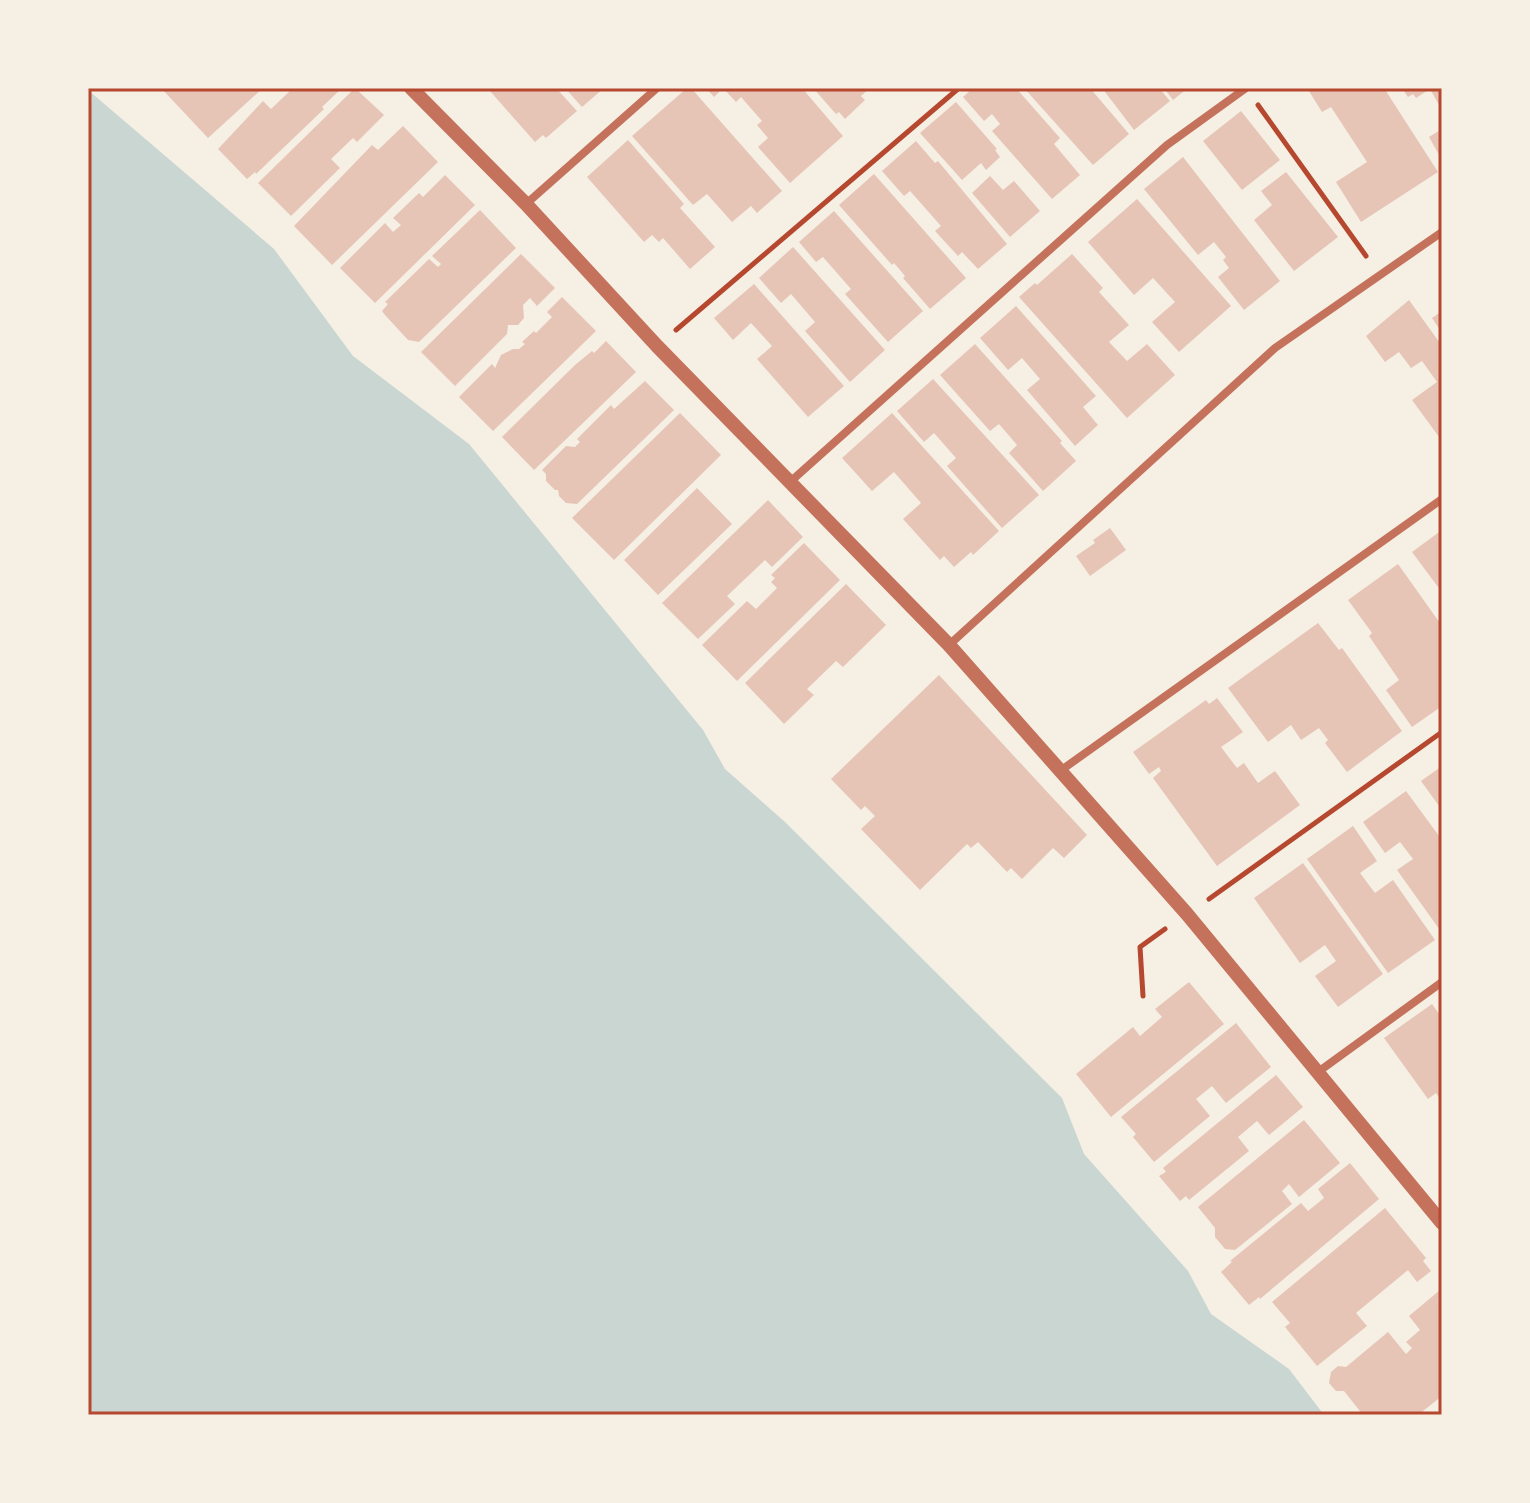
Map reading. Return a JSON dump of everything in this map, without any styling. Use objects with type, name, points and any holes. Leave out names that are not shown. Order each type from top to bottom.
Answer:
[{"type":"street","points":[[411,88],[949,645],[1187,914],[1442,1223]]},
{"type":"street","points":[[526,204],[657,88]]},
{"type":"street","points":[[790,482],[1167,145],[1246,88]]},
{"type":"street","points":[[949,645],[1275,348],[1442,232]]},
{"type":"street","points":[[1060,771],[1442,499]]},
{"type":"street","points":[[1318,1072],[1442,982]]},
{"type":"path","points":[[657,346],[959,88]]},
{"type":"path","points":[[1246,88],[1379,275]]},
{"type":"path","points":[[1143,996],[1140,947],[1442,732]]},
{"type":"shaded area","points":[[88,90],[274,249],[353,356],[469,444],[703,730],[725,769],[785,822],[1062,1098],[1084,1154],[1188,1271],[1211,1314],[1289,1369],[1324,1415],[88,1415]]},
{"type":"building","points":[[161,88],[263,88],[208,138]]},
{"type":"building","points":[[293,88],[342,88],[322,107],[324,109],[247,179],[218,149],[263,101],[271,109]]},
{"type":"building","points":[[355,88],[384,115],[357,142],[353,138],[331,159],[340,168],[291,216],[258,183]]},
{"type":"building","points":[[493,88],[556,88],[577,111],[546,138],[543,135],[535,142],[490,91]]},
{"type":"building","points":[[565,88],[604,88],[582,107]]},
{"type":"building","points":[[687,88],[691,88],[782,191],[757,213],[751,206],[732,222],[707,194],[693,205],[632,136]]},
{"type":"building","points":[[706,88],[723,88],[714,97]]},
{"type":"building","points":[[723,88],[802,88],[843,136],[790,183],[758,147],[768,138],[757,125],[762,121],[741,97],[736,102]]},
{"type":"building","points":[[813,88],[870,88],[861,96],[865,100],[845,119],[839,112],[836,114]]},
{"type":"building","points":[[973,88],[1016,88],[1060,138],[1054,144],[1080,175],[1052,199],[992,131],[1000,124],[992,114],[984,121],[963,97]]},
{"type":"building","points":[[1024,88],[1090,88],[1129,134],[1093,165]]},
{"type":"building","points":[[1102,88],[1159,88],[1170,101],[1134,130]]},
{"type":"building","points":[[1164,88],[1188,88],[1173,100]]},
{"type":"building","points":[[1307,88],[1384,88],[1438,172],[1361,222],[1336,182],[1367,162],[1331,107],[1322,112]]},
{"type":"building","points":[[1402,88],[1442,88],[1442,110],[1430,89],[1416,98],[1413,94],[1408,97]]},
{"type":"building","points":[[956,102],[997,149],[1000,157],[986,170],[981,163],[962,180],[920,133]]},
{"type":"building","points":[[1241,111],[1280,160],[1242,190],[1203,141]]},
{"type":"building","points":[[403,126],[438,162],[332,265],[294,226],[372,145],[378,150]]},
{"type":"building","points":[[1442,129],[1442,160],[1429,137]]},
{"type":"building","points":[[628,140],[684,204],[680,208],[715,247],[690,269],[663,238],[659,242],[652,235],[644,242],[587,177]]},
{"type":"building","points":[[916,141],[935,163],[938,161],[1007,244],[978,269],[962,252],[958,256],[935,231],[941,226],[910,191],[904,196],[882,171]]},
{"type":"building","points":[[1183,157],[1280,281],[1244,310],[1218,277],[1229,268],[1223,260],[1226,257],[1214,242],[1198,255],[1144,189]]},
{"type":"building","points":[[1286,172],[1338,237],[1294,271],[1254,220],[1272,205],[1261,191]]},
{"type":"building","points":[[874,174],[966,278],[930,309],[894,263],[892,265],[839,205]]},
{"type":"building","points":[[445,175],[475,205],[375,303],[340,268],[385,223],[393,232],[401,225],[393,218],[419,193],[423,197]]},
{"type":"building","points":[[990,176],[1003,190],[1014,181],[1040,211],[1010,237],[972,193]]},
{"type":"building","points":[[1137,199],[1231,306],[1179,352],[1152,322],[1175,302],[1153,278],[1134,295],[1088,242]]},
{"type":"building","points":[[480,210],[516,248],[419,342],[408,340],[382,311],[388,304],[385,302],[429,259],[438,267],[441,264],[432,256]]},
{"type":"building","points":[[834,211],[923,311],[888,342],[845,294],[851,289],[823,257],[816,262],[799,242]]},
{"type":"building","points":[[793,247],[885,350],[850,382],[805,331],[815,322],[791,294],[781,303],[759,278]]},
{"type":"building","points":[[521,254],[555,288],[537,306],[530,298],[523,305],[524,318],[518,325],[508,325],[507,334],[455,386],[421,352]]},
{"type":"building","points":[[1072,254],[1103,288],[1099,292],[1129,325],[1109,342],[1127,361],[1147,344],[1175,375],[1127,418],[1019,297]]},
{"type":"building","points":[[754,284],[844,386],[808,417],[757,359],[772,346],[751,323],[733,340],[714,318]]},
{"type":"building","points":[[562,297],[596,331],[493,431],[459,397],[492,364],[495,368],[501,355],[525,344],[522,342],[552,317],[547,312]]},
{"type":"building","points":[[1409,300],[1442,346],[1442,441],[1412,400],[1437,382],[1422,361],[1411,368],[1399,352],[1385,362],[1366,336]]},
{"type":"building","points":[[1016,306],[1096,396],[1083,407],[1098,425],[1075,446],[1027,390],[1040,379],[1022,358],[1008,370],[980,338]]},
{"type":"building","points":[[1442,311],[1442,333],[1432,318]]},
{"type":"building","points":[[606,341],[636,372],[534,470],[502,437],[575,365]]},
{"type":"building","points":[[975,344],[1062,441],[1060,443],[1076,461],[1043,491],[1009,453],[1017,445],[999,424],[990,431],[940,375]]},
{"type":"building","points":[[933,379],[1039,495],[1002,528],[947,466],[956,458],[934,433],[924,442],[897,411]]},
{"type":"building","points":[[645,381],[674,410],[577,504],[566,503],[558,490],[546,481],[542,470],[566,446],[575,447],[580,442],[577,439],[611,405],[614,409]]},
{"type":"building","points":[[680,413],[721,455],[614,560],[572,518]]},
{"type":"building","points":[[892,413],[999,531],[973,555],[971,552],[954,567],[944,556],[940,560],[903,519],[921,503],[894,472],[872,491],[842,458]]},
{"type":"building","points":[[697,488],[732,524],[658,595],[624,560]]},
{"type":"building","points":[[768,500],[803,537],[772,567],[765,560],[727,596],[735,604],[698,639],[662,603]]},
{"type":"building","points":[[1110,528],[1126,550],[1090,576],[1076,556]]},
{"type":"building","points":[[1442,530],[1442,585],[1438,587],[1412,552]]},
{"type":"building","points":[[804,543],[840,580],[737,681],[702,645],[747,601],[756,609],[777,588],[771,582],[775,578],[771,575]]},
{"type":"building","points":[[1398,564],[1442,626],[1442,706],[1412,727],[1386,690],[1399,680],[1369,636],[1372,633],[1348,600]]},
{"type":"building","points":[[846,584],[886,625],[843,667],[836,661],[807,689],[814,695],[784,724],[745,683]]},
{"type":"building","points":[[1318,623],[1339,650],[1342,648],[1402,731],[1347,772],[1325,743],[1328,740],[1319,728],[1301,740],[1291,725],[1268,742],[1228,688]]},
{"type":"building","points":[[939,675],[1087,835],[1064,858],[1053,848],[1022,879],[1011,868],[1007,872],[978,842],[971,848],[967,844],[920,890],[861,829],[875,816],[865,806],[861,810],[831,779]]},
{"type":"building","points":[[1217,698],[1243,732],[1221,747],[1237,768],[1244,763],[1258,783],[1275,771],[1300,805],[1217,866],[1153,778],[1161,771],[1159,767],[1149,774],[1133,752],[1206,700],[1209,704]]},
{"type":"building","points":[[1442,766],[1442,810],[1421,781]]},
{"type":"building","points":[[1406,791],[1442,840],[1442,933],[1397,870],[1413,859],[1400,842],[1385,853],[1363,822]]},
{"type":"building","points":[[1353,826],[1377,861],[1360,873],[1375,893],[1393,880],[1435,940],[1388,973],[1307,859]]},
{"type":"building","points":[[1303,863],[1383,974],[1338,1007],[1315,976],[1336,961],[1325,945],[1300,963],[1254,898]]},
{"type":"building","points":[[1189,982],[1224,1024],[1111,1117],[1076,1074],[1133,1027],[1140,1036],[1162,1017],[1155,1009]]},
{"type":"building","points":[[1432,1004],[1442,1018],[1442,1102],[1436,1093],[1428,1099],[1384,1038]]},
{"type":"building","points":[[1236,1023],[1271,1067],[1226,1103],[1212,1086],[1196,1099],[1210,1116],[1154,1162],[1121,1117]]},
{"type":"building","points":[[1276,1075],[1303,1107],[1269,1135],[1257,1121],[1238,1137],[1249,1151],[1189,1200],[1186,1196],[1180,1201],[1159,1176],[1166,1172],[1163,1168]]},
{"type":"building","points":[[1304,1120],[1340,1163],[1299,1197],[1289,1184],[1282,1191],[1292,1204],[1235,1250],[1225,1249],[1215,1237],[1215,1228],[1198,1207]]},
{"type":"building","points":[[1350,1163],[1379,1199],[1249,1305],[1221,1272],[1230,1261],[1301,1203],[1308,1211],[1324,1198],[1318,1189]]},
{"type":"building","points":[[1385,1208],[1426,1258],[1423,1261],[1431,1271],[1417,1282],[1408,1270],[1356,1313],[1367,1326],[1317,1366],[1285,1327],[1290,1323],[1272,1302]]},
{"type":"building","points":[[1440,1290],[1442,1396],[1418,1415],[1363,1415],[1344,1391],[1336,1391],[1329,1383],[1331,1372],[1338,1366],[1346,1367],[1388,1332],[1406,1354],[1412,1348],[1406,1342],[1420,1330],[1409,1316]]}]
